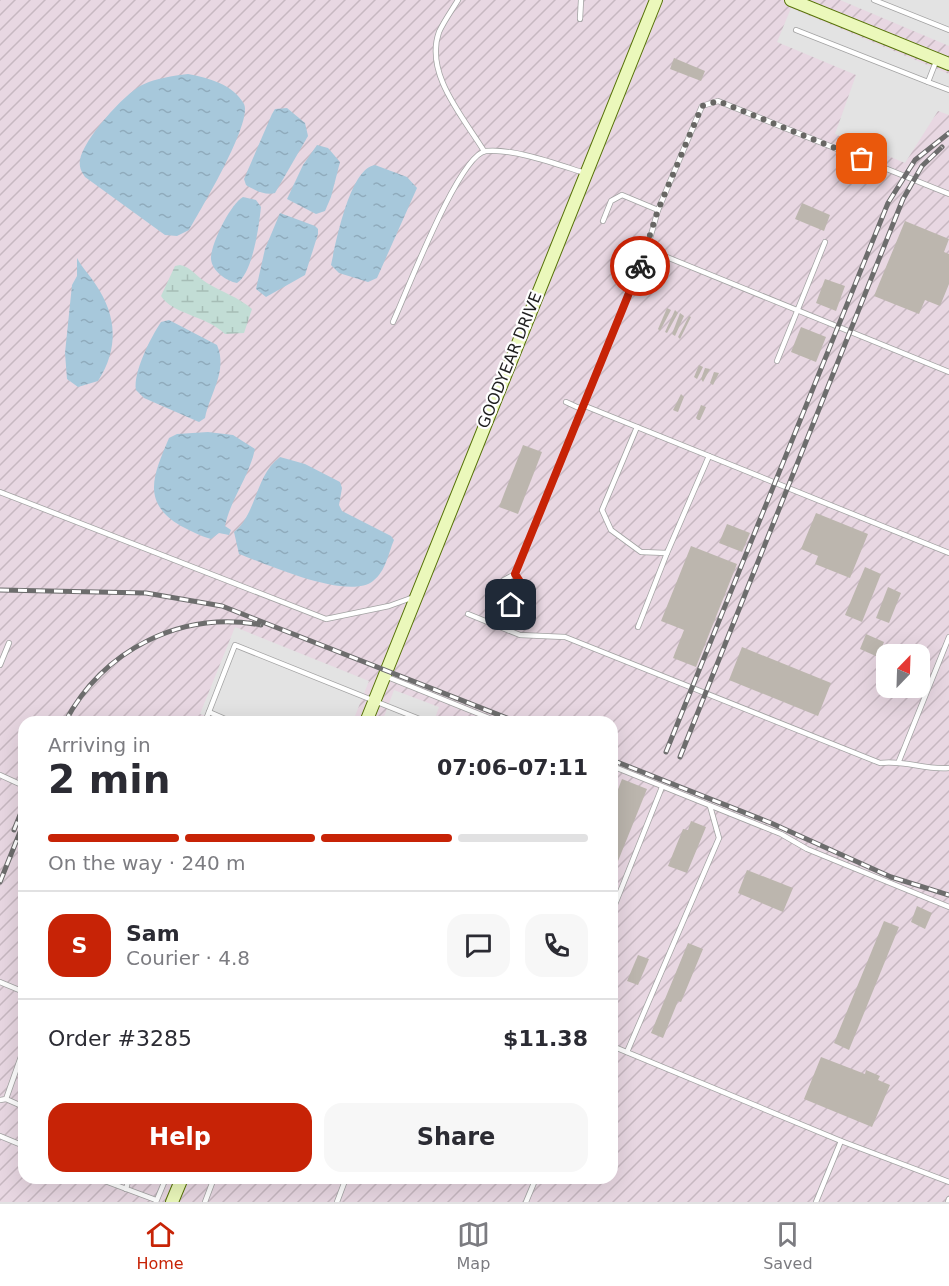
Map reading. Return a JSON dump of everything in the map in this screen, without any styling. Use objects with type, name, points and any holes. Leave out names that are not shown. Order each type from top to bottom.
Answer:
[{"type":"street","name":"GOODYEAR DRIVE","points":[[368,716],[414,597],[656,0]]},
{"type":"street","points":[[790,0],[943,62]]},
{"type":"street","points":[[172,1202],[180,1184]]},
{"type":"lane","points":[[458,0],[440,32],[436,49],[438,67],[444,85],[484,151]]},
{"type":"lane","points":[[580,20],[581,0]]},
{"type":"lane","points":[[874,0],[949,30]]},
{"type":"lane","points":[[796,30],[949,90]]},
{"type":"lane","points":[[928,82],[943,62]]},
{"type":"lane","points":[[515,574],[524,588],[520,601],[511,605],[500,598],[498,587],[504,580],[515,574],[585,406],[647,249],[658,210],[702,106],[718,101],[949,194]]},
{"type":"lane","points":[[393,322],[453,188],[474,156],[484,151],[542,159],[585,173]]},
{"type":"lane","points":[[603,221],[611,201],[622,195],[658,210]]},
{"type":"lane","points":[[777,361],[825,242]]},
{"type":"lane","points":[[647,249],[949,372]]},
{"type":"lane","points":[[566,402],[579,408],[585,406],[949,554]]},
{"type":"lane","points":[[637,427],[602,510],[611,530],[641,552],[667,553]]},
{"type":"lane","points":[[638,627],[709,456]]},
{"type":"lane","points":[[0,492],[326,619],[389,606],[414,597]]},
{"type":"lane","points":[[468,614],[520,634],[565,637],[880,763],[899,761],[931,770],[949,768]]},
{"type":"lane","points":[[899,761],[949,637]]},
{"type":"lane","points":[[0,665],[9,643]]},
{"type":"lane","points":[[207,716],[235,645],[413,716]]},
{"type":"lane","points":[[383,675],[477,716]]},
{"type":"lane","points":[[209,712],[218,716]]},
{"type":"lane","points":[[618,769],[949,907]]},
{"type":"lane","points":[[0,775],[18,783]]},
{"type":"lane","points":[[618,897],[662,786]]},
{"type":"lane","points":[[627,1052],[719,838],[710,806]]},
{"type":"lane","points":[[0,982],[18,990]]},
{"type":"lane","points":[[618,1048],[841,1141],[949,1182]]},
{"type":"lane","points":[[6,1099],[18,1065]]},
{"type":"lane","points":[[0,1100],[6,1099],[18,1104]]},
{"type":"lane","points":[[0,1136],[18,1144]]},
{"type":"lane","points":[[816,1202],[841,1141]]},
{"type":"lane","points":[[113,1184],[156,1201],[163,1184]]},
{"type":"lane","points":[[126,1189],[127,1184]]},
{"type":"lane","points":[[205,1202],[212,1184]]},
{"type":"lane","points":[[337,1202],[344,1184]]},
{"type":"lane","points":[[526,1202],[534,1184]]},
{"type":"shaded area","points":[[0,0],[949,0],[949,1202],[0,1202]]},
{"type":"shaded area","points":[[840,0],[949,0],[949,46]]},
{"type":"shaded area","points":[[791,8],[949,74],[949,115],[938,111],[905,163],[835,134],[856,75],[777,42]]},
{"type":"shaded area","points":[[235,627],[369,681],[355,716],[205,716],[200,714]]},
{"type":"shaded area","points":[[394,690],[439,707],[436,716],[384,716]]},
{"type":"green space","points":[[180,265],[252,309],[244,333],[225,334],[209,323],[166,302],[161,296],[175,266]]},
{"type":"water","points":[[188,74],[212,80],[233,91],[244,104],[245,114],[241,129],[224,167],[189,230],[177,236],[165,235],[85,177],[80,160],[88,141],[96,130],[115,107],[134,90],[153,81]]},
{"type":"water","points":[[287,108],[305,123],[308,136],[275,193],[260,192],[246,185],[244,179],[275,109]]},
{"type":"water","points":[[317,145],[328,148],[340,162],[325,211],[316,214],[287,199],[303,165]]},
{"type":"water","points":[[375,165],[407,177],[417,188],[377,278],[368,282],[339,273],[331,265],[351,192],[366,169]]},
{"type":"water","points":[[243,197],[256,200],[261,207],[251,259],[243,278],[237,283],[220,275],[211,259],[222,225],[233,207]]},
{"type":"water","points":[[280,213],[315,226],[318,234],[305,275],[266,297],[256,289],[265,249]]},
{"type":"water","points":[[77,258],[103,297],[113,333],[110,357],[98,381],[78,387],[67,379],[65,353],[72,285],[77,276]]},
{"type":"water","points":[[169,320],[217,345],[220,355],[217,382],[205,418],[199,422],[144,398],[136,390],[137,374],[148,345],[161,322]]},
{"type":"water","points":[[208,432],[233,435],[255,449],[249,469],[228,516],[225,526],[231,530],[229,535],[219,533],[211,539],[181,526],[168,517],[155,497],[154,487],[155,475],[169,438],[177,434]]},
{"type":"water","points":[[280,457],[305,464],[340,482],[342,488],[339,505],[342,511],[391,536],[394,540],[381,572],[373,581],[361,586],[345,587],[327,584],[239,554],[234,532],[247,515],[266,474]]},
{"type":"building","points":[[674,58],[705,71],[701,81],[670,69]]},
{"type":"building","points":[[802,203],[830,215],[824,231],[795,219]]},
{"type":"building","points":[[905,221],[949,239],[944,252],[949,254],[949,284],[940,306],[925,300],[919,314],[874,296]]},
{"type":"building","points":[[825,279],[845,286],[836,311],[816,303]]},
{"type":"building","points":[[667,308],[671,310],[660,331],[658,329]]},
{"type":"building","points":[[675,310],[678,313],[667,333],[665,332]]},
{"type":"building","points":[[680,313],[684,316],[675,336],[672,334]]},
{"type":"building","points":[[689,316],[691,317],[680,339],[678,337]]},
{"type":"building","points":[[801,327],[826,337],[816,362],[791,352]]},
{"type":"building","points":[[699,365],[703,367],[697,379],[694,377]]},
{"type":"building","points":[[705,368],[710,369],[703,382],[701,379]]},
{"type":"building","points":[[714,372],[719,373],[713,385],[710,383]]},
{"type":"building","points":[[681,394],[684,397],[678,412],[673,410]]},
{"type":"building","points":[[701,405],[706,407],[698,420],[696,418]]},
{"type":"building","points":[[523,445],[542,452],[518,514],[499,507]]},
{"type":"building","points":[[816,513],[868,534],[850,578],[815,564],[818,556],[801,549]]},
{"type":"building","points":[[727,524],[750,533],[742,552],[719,543]]},
{"type":"building","points":[[691,546],[737,564],[696,667],[673,658],[684,630],[661,621]]},
{"type":"building","points":[[865,567],[881,574],[862,622],[845,615]]},
{"type":"building","points":[[888,587],[901,593],[889,623],[876,618]]},
{"type":"building","points":[[866,634],[884,642],[876,644],[876,656],[860,649]]},
{"type":"building","points":[[742,647],[831,683],[818,716],[729,680]]},
{"type":"building","points":[[622,779],[647,789],[618,861],[618,789]]},
{"type":"building","points":[[691,821],[706,827],[687,873],[668,866],[683,829],[688,830]]},
{"type":"building","points":[[747,870],[793,888],[783,912],[738,893]]},
{"type":"building","points":[[917,906],[932,913],[925,929],[911,922]]},
{"type":"building","points":[[884,921],[899,927],[849,1050],[834,1043]]},
{"type":"building","points":[[688,943],[703,949],[663,1038],[651,1033]]},
{"type":"building","points":[[638,955],[649,959],[638,985],[627,981]]},
{"type":"building","points":[[821,1057],[865,1074],[866,1070],[880,1076],[878,1080],[890,1085],[872,1127],[804,1099]]},
{"type":"railway","points":[[666,752],[888,203],[915,160],[949,133]]},
{"type":"railway","points":[[680,757],[903,199],[922,166],[942,147]]},
{"type":"railway","points":[[0,590],[146,593],[222,606],[502,716]]},
{"type":"railway","points":[[69,716],[100,674],[147,641],[174,630],[202,624],[231,622],[261,625]]},
{"type":"railway","points":[[618,762],[771,823],[891,877],[949,895]]},
{"type":"railway","points":[[14,830],[18,820]]},
{"type":"railway","points":[[0,882],[18,837]]},
{"type":"way so far","points":[[640,266],[658,210],[702,106],[718,101],[862,159]]},
{"type":"route","points":[[511,605],[520,601],[524,588],[515,574],[640,266]]}]
